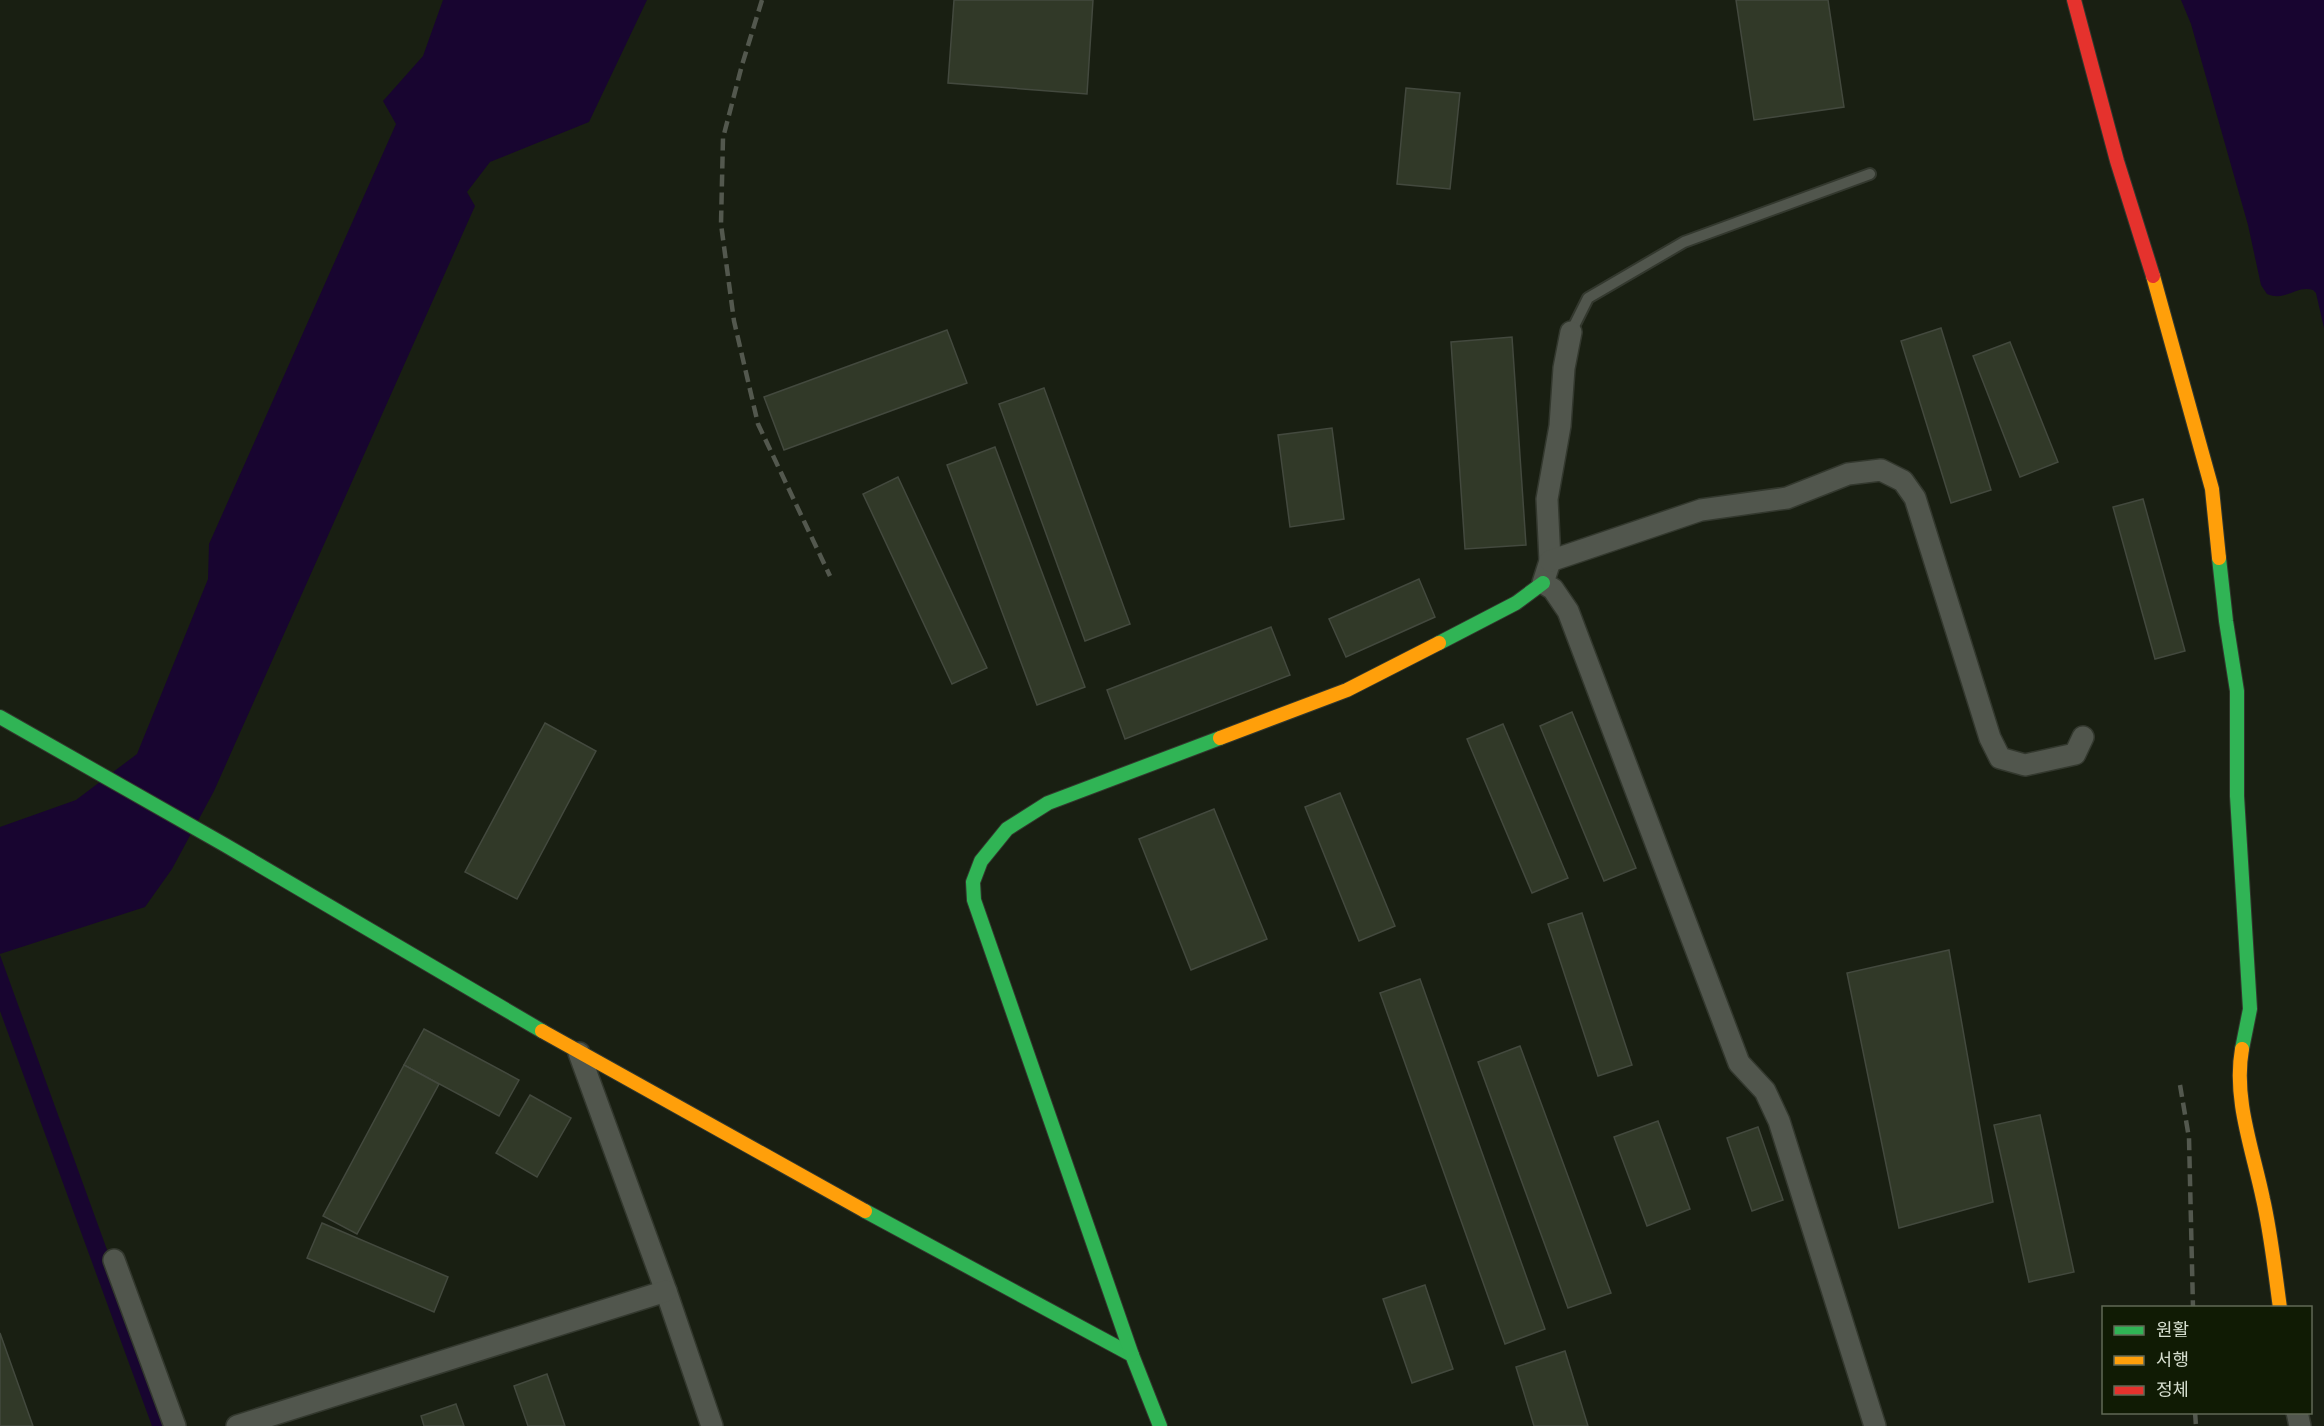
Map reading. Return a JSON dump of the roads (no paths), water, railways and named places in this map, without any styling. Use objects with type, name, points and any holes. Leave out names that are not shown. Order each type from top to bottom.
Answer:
[{"type":"street","points":[[2074,0],[2117,161],[2166,321],[2212,489],[2226,621],[2237,691],[2237,796],[2250,1009],[2240,1061],[2242,1109],[2264,1201],[2280,1306]]},
{"type":"street","points":[[1160,1426],[1132,1355],[974,900],[973,882],[981,861],[1007,829],[1048,803],[1347,690],[1516,603],[1543,583],[1550,561],[1547,500],[1560,426],[1564,369],[1571,332]]},
{"type":"street","points":[[1550,561],[1701,510],[1787,498],[1848,474],[1881,470],[1903,481],[1915,498],[1990,738],[2000,758],[2025,765],[2075,754],[2083,737]]},
{"type":"street","points":[[1543,583],[1553,589],[1568,611],[1738,1063],[1765,1091],[1779,1121],[1875,1426]]},
{"type":"street","points":[[0,717],[225,845],[579,1053],[901,1231],[1132,1355]]},
{"type":"street","points":[[579,1053],[666,1291],[712,1426]]},
{"type":"street","points":[[114,1260],[175,1426]]},
{"type":"street","points":[[237,1426],[666,1291]]},
{"type":"lane","points":[[1571,332],[1588,298],[1684,242],[1870,174]]},
{"type":"railway","points":[[762,0],[723,138],[721,224],[734,321],[758,424],[830,576]]},
{"type":"railway","points":[[2180,1085],[2189,1138],[2193,1306]]},
{"type":"railway","points":[[2195,1414],[2196,1426]]}]
